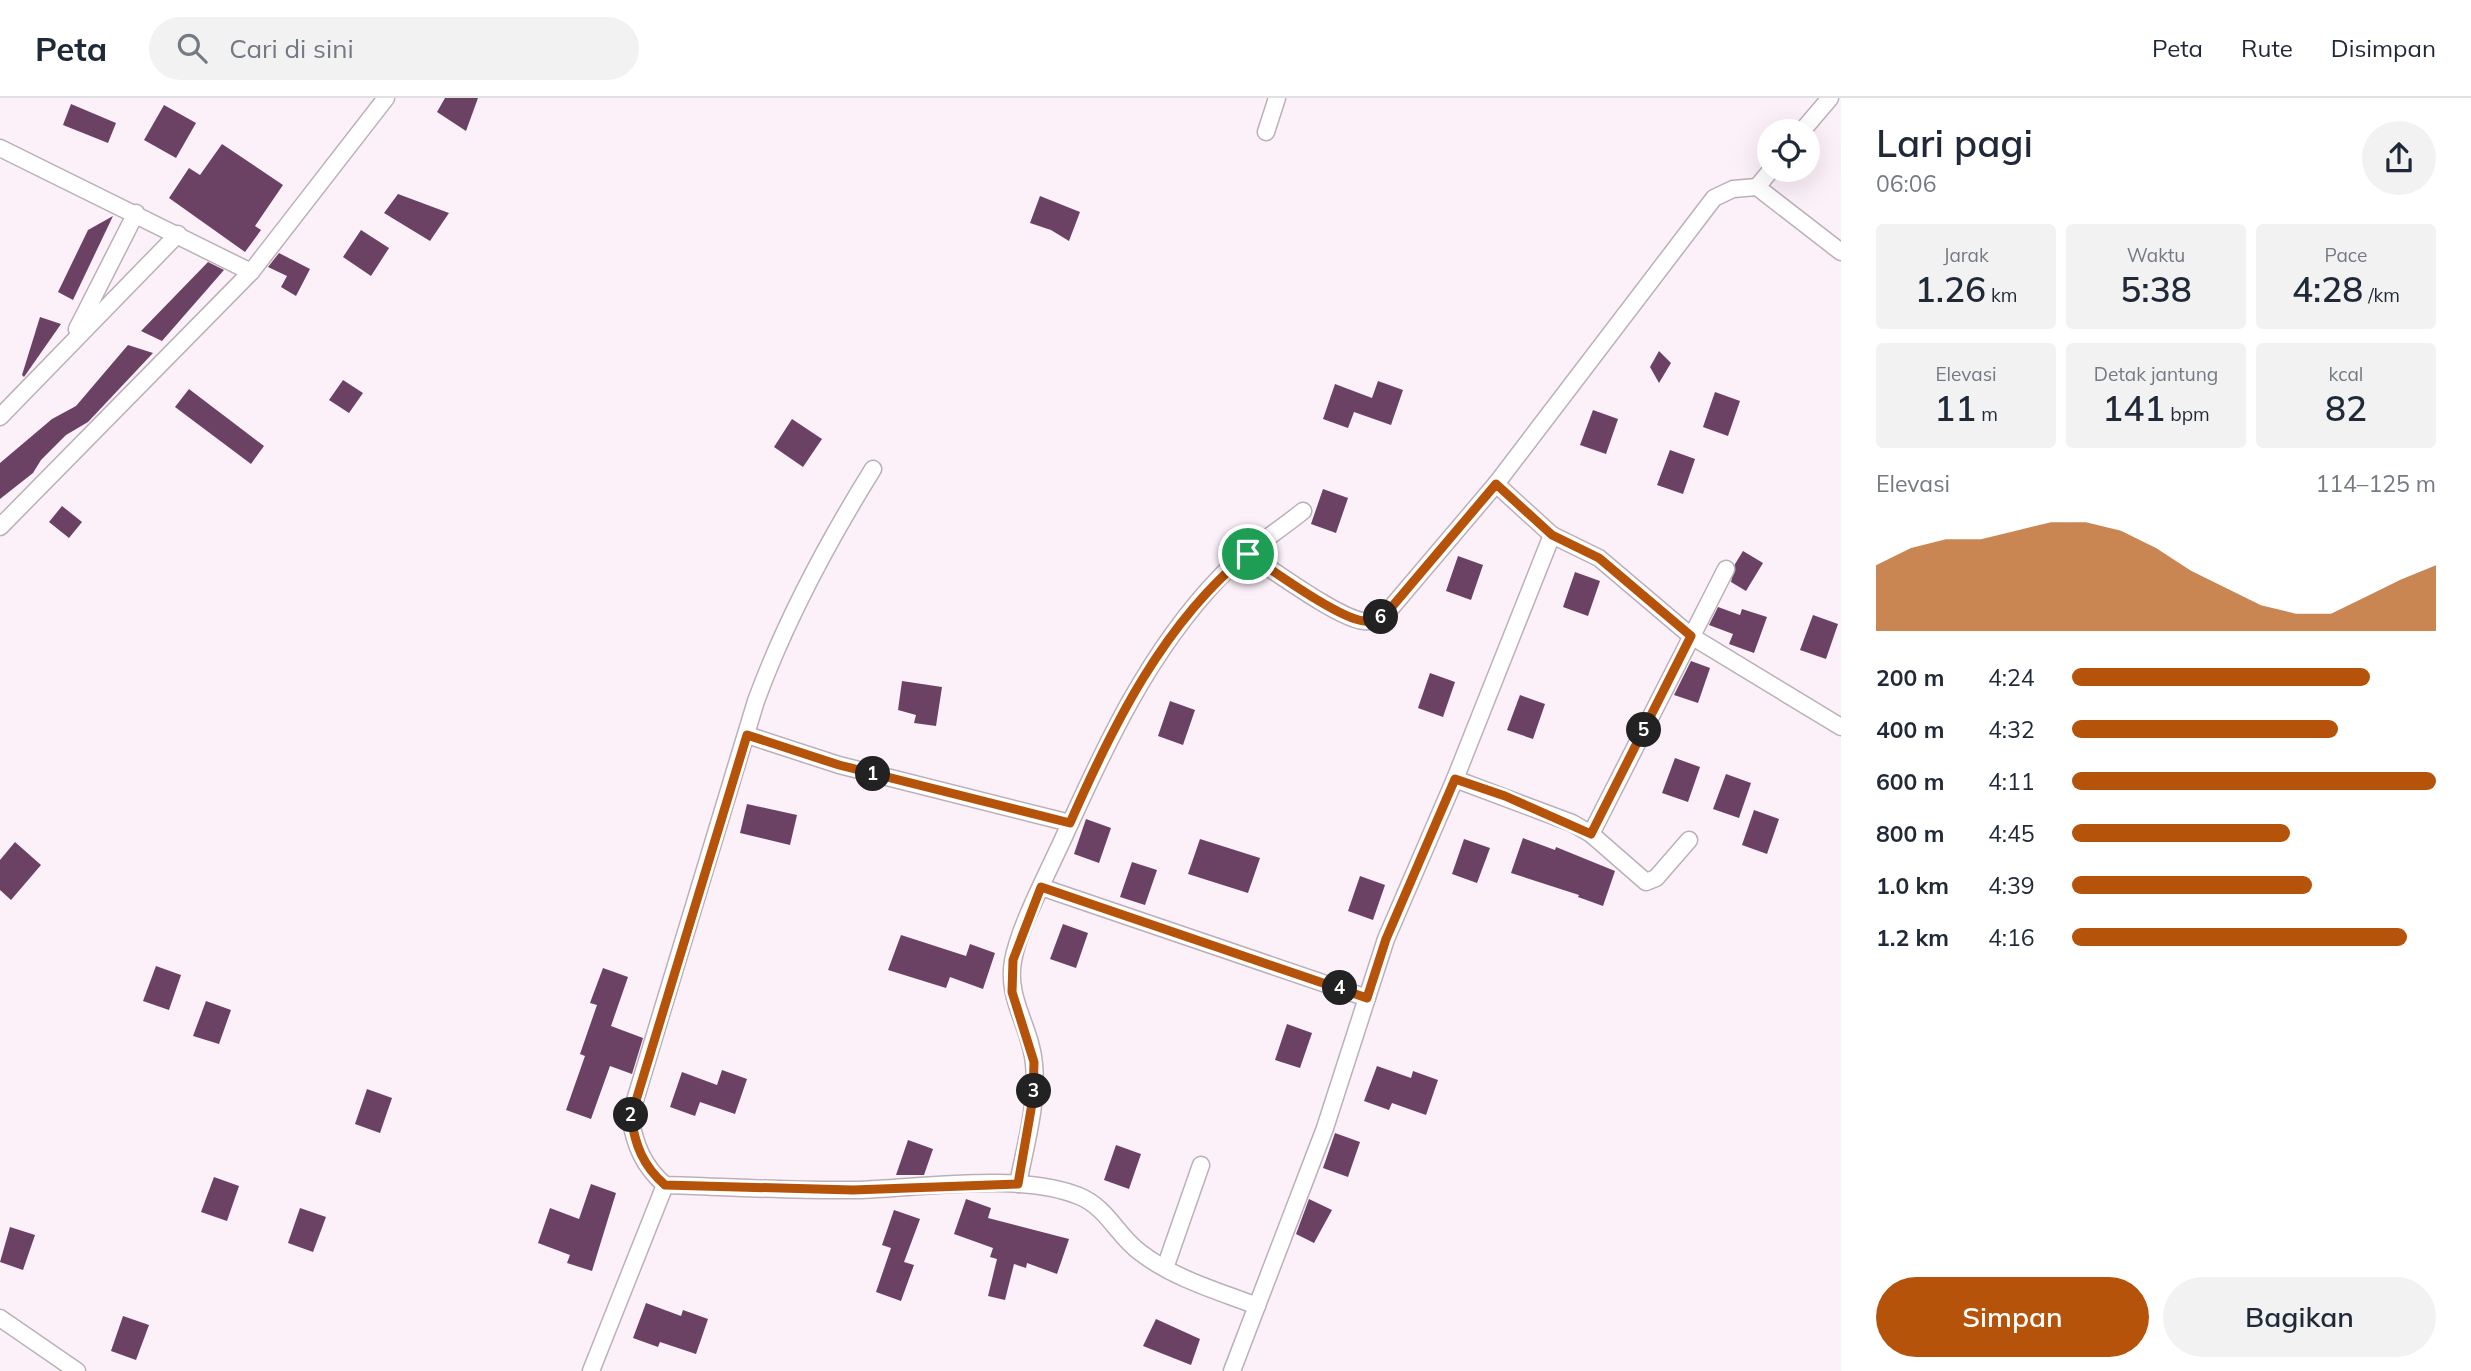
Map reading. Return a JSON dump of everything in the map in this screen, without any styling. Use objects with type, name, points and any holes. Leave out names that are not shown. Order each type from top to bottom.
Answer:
[{"type":"street","points":[[0,527],[251,272],[386,98]]},
{"type":"street","points":[[1266,132],[1277,98]]},
{"type":"street","points":[[1812,119],[1830,98]]},
{"type":"street","points":[[0,148],[251,272]]},
{"type":"street","points":[[1757,187],[1761,182]]},
{"type":"street","points":[[1248,554],[1345,614],[1364,621],[1376,620],[1385,615],[1496,484],[1714,198],[1733,189],[1757,187],[1841,252]]},
{"type":"street","points":[[69,344],[136,213]]},
{"type":"street","points":[[0,417],[178,234]]},
{"type":"street","points":[[873,469],[816,569],[773,655],[631,1117],[635,1144],[648,1167],[665,1185],[853,1190],[1018,1184],[1059,1190],[1095,1205],[1107,1214],[1138,1251],[1165,1268],[1257,1306]]},
{"type":"street","points":[[1496,484],[1552,535],[1599,558],[1691,636],[1841,727]]},
{"type":"street","points":[[1018,1184],[1033,1098],[1034,1062],[1012,992],[1013,960],[1041,887],[1099,756],[1144,677],[1184,618],[1222,575],[1303,511]]},
{"type":"street","points":[[1232,1371],[1325,1128],[1386,939],[1455,779],[1552,535]]},
{"type":"street","points":[[1591,834],[1726,569]]},
{"type":"street","points":[[747,735],[865,772],[1070,823]]},
{"type":"street","points":[[1455,779],[1505,796],[1591,834],[1646,882],[1656,878],[1689,840]]},
{"type":"street","points":[[1041,887],[1367,998]]},
{"type":"street","points":[[1165,1268],[1201,1165]]},
{"type":"street","points":[[591,1371],[665,1185]]},
{"type":"street","points":[[0,1318],[77,1371]]},
{"type":"building","points":[[445,98],[478,98],[466,131],[437,112]]},
{"type":"building","points":[[71,104],[116,123],[108,143],[63,125]]},
{"type":"building","points":[[164,105],[196,123],[176,158],[144,140]]},
{"type":"building","points":[[222,144],[283,185],[255,226],[261,230],[245,252],[169,198],[189,168],[200,175]]},
{"type":"building","points":[[398,194],[449,213],[430,241],[384,213]]},
{"type":"building","points":[[1040,196],[1080,212],[1069,241],[1051,230],[1030,223]]},
{"type":"building","points":[[113,216],[73,300],[58,292],[88,230]]},
{"type":"building","points":[[361,230],[389,248],[371,276],[343,257]]},
{"type":"building","points":[[279,253],[310,269],[296,296],[281,287],[287,276],[268,267]]},
{"type":"building","points":[[208,262],[224,270],[162,341],[141,331]]},
{"type":"building","points":[[40,317],[61,324],[24,377],[22,375]]},
{"type":"building","points":[[128,345],[153,353],[88,422],[66,435],[41,460],[33,473],[0,499],[0,463],[52,419],[76,406]]},
{"type":"building","points":[[1659,351],[1671,363],[1659,383],[1650,367]]},
{"type":"building","points":[[343,380],[363,393],[349,413],[329,400]]},
{"type":"building","points":[[1378,381],[1403,390],[1391,425],[1354,412],[1348,428],[1323,419],[1335,384],[1372,398]]},
{"type":"building","points":[[189,389],[264,446],[251,464],[175,407]]},
{"type":"building","points":[[1715,392],[1740,401],[1728,436],[1703,427]]},
{"type":"building","points":[[1593,410],[1618,419],[1606,454],[1580,445]]},
{"type":"building","points":[[792,419],[822,439],[803,467],[774,447]]},
{"type":"building","points":[[1670,450],[1695,459],[1683,494],[1657,485]]},
{"type":"building","points":[[1323,489],[1348,498],[1336,533],[1311,524]]},
{"type":"building","points":[[62,506],[82,522],[69,538],[49,522]]},
{"type":"building","points":[[1743,551],[1763,563],[1746,591],[1731,582],[1735,564]]},
{"type":"building","points":[[1458,556],[1483,565],[1471,600],[1446,591]]},
{"type":"building","points":[[1575,572],[1600,581],[1588,616],[1563,607]]},
{"type":"building","points":[[1718,607],[1740,615],[1742,609],[1767,617],[1754,653],[1729,644],[1733,634],[1709,625]]},
{"type":"building","points":[[1813,615],[1838,624],[1826,659],[1800,650]]},
{"type":"building","points":[[1691,661],[1710,668],[1698,703],[1674,695]]},
{"type":"building","points":[[1430,673],[1455,682],[1443,717],[1418,708]]},
{"type":"building","points":[[902,681],[942,687],[936,726],[914,723],[916,715],[898,710]]},
{"type":"building","points":[[1520,695],[1545,704],[1533,739],[1507,730]]},
{"type":"building","points":[[1170,701],[1195,710],[1183,745],[1158,736]]},
{"type":"building","points":[[1675,758],[1700,767],[1688,802],[1662,793]]},
{"type":"building","points":[[1726,774],[1751,783],[1739,818],[1713,809]]},
{"type":"building","points":[[747,804],[797,815],[790,845],[740,833]]},
{"type":"building","points":[[1754,810],[1779,819],[1767,854],[1742,845]]},
{"type":"building","points":[[1086,819],[1111,828],[1099,863],[1074,854]]},
{"type":"building","points":[[1523,838],[1555,850],[1556,847],[1615,871],[1603,906],[1578,897],[1579,895],[1511,873]]},
{"type":"building","points":[[1200,839],[1260,858],[1248,893],[1188,874]]},
{"type":"building","points":[[1464,839],[1490,848],[1477,883],[1452,874]]},
{"type":"building","points":[[15,842],[41,865],[11,900],[0,890],[0,860]]},
{"type":"building","points":[[1132,862],[1157,870],[1145,905],[1120,897]]},
{"type":"building","points":[[1360,876],[1385,885],[1373,920],[1348,911]]},
{"type":"building","points":[[1063,924],[1088,933],[1076,968],[1050,959]]},
{"type":"building","points":[[901,935],[966,956],[970,944],[995,953],[983,989],[950,977],[946,988],[888,970]]},
{"type":"building","points":[[156,966],[181,975],[169,1010],[143,1001]]},
{"type":"building","points":[[603,968],[628,977],[611,1026],[643,1038],[632,1074],[610,1066],[591,1119],[566,1110],[585,1056],[580,1054],[597,1005],[590,1003]]},
{"type":"building","points":[[206,1001],[231,1010],[219,1044],[193,1036]]},
{"type":"building","points":[[1287,1024],[1312,1033],[1300,1068],[1275,1060]]},
{"type":"building","points":[[1377,1066],[1411,1078],[1413,1071],[1438,1080],[1426,1115],[1392,1103],[1389,1110],[1364,1101]]},
{"type":"building","points":[[722,1070],[747,1079],[735,1114],[700,1102],[695,1116],[670,1107],[682,1072],[717,1085]]},
{"type":"building","points":[[367,1089],[392,1098],[380,1133],[355,1124]]},
{"type":"building","points":[[1335,1133],[1360,1142],[1348,1177],[1323,1168]]},
{"type":"building","points":[[908,1140],[933,1149],[924,1175],[896,1175]]},
{"type":"building","points":[[1116,1145],[1141,1154],[1129,1189],[1104,1180]]},
{"type":"building","points":[[214,1177],[239,1186],[227,1221],[201,1212]]},
{"type":"building","points":[[591,1184],[616,1193],[592,1271],[567,1263],[570,1255],[538,1243],[550,1208],[579,1219]]},
{"type":"building","points":[[966,1199],[991,1208],[988,1218],[1069,1239],[1057,1274],[1027,1263],[1026,1268],[1014,1264],[1005,1300],[988,1296],[997,1259],[990,1257],[993,1248],[954,1234]]},
{"type":"building","points":[[1309,1199],[1332,1210],[1314,1243],[1296,1234]]},
{"type":"building","points":[[300,1208],[326,1217],[313,1252],[288,1243]]},
{"type":"building","points":[[894,1210],[920,1219],[904,1262],[914,1265],[901,1301],[876,1292],[891,1248],[882,1245]]},
{"type":"building","points":[[10,1227],[35,1235],[23,1270],[0,1262]]},
{"type":"building","points":[[646,1303],[681,1316],[683,1310],[708,1319],[696,1354],[660,1342],[658,1347],[633,1338]]},
{"type":"building","points":[[123,1316],[149,1325],[136,1360],[111,1351]]},
{"type":"building","points":[[1156,1319],[1200,1339],[1191,1365],[1143,1346]]},
{"type":"route","points":[[1496,484],[1552,535],[1578,545],[1599,558],[1691,636],[1591,834],[1572,823],[1455,779],[1386,939],[1367,998],[1041,887],[1013,960],[1012,992],[1034,1062],[1033,1098],[1018,1184],[853,1190],[665,1185],[656,1177],[635,1144],[631,1117],[747,735],[839,765],[1070,823],[1099,756],[1144,677],[1184,618],[1222,575],[1248,554],[1354,619],[1376,620],[1385,615],[1496,484]]}]
